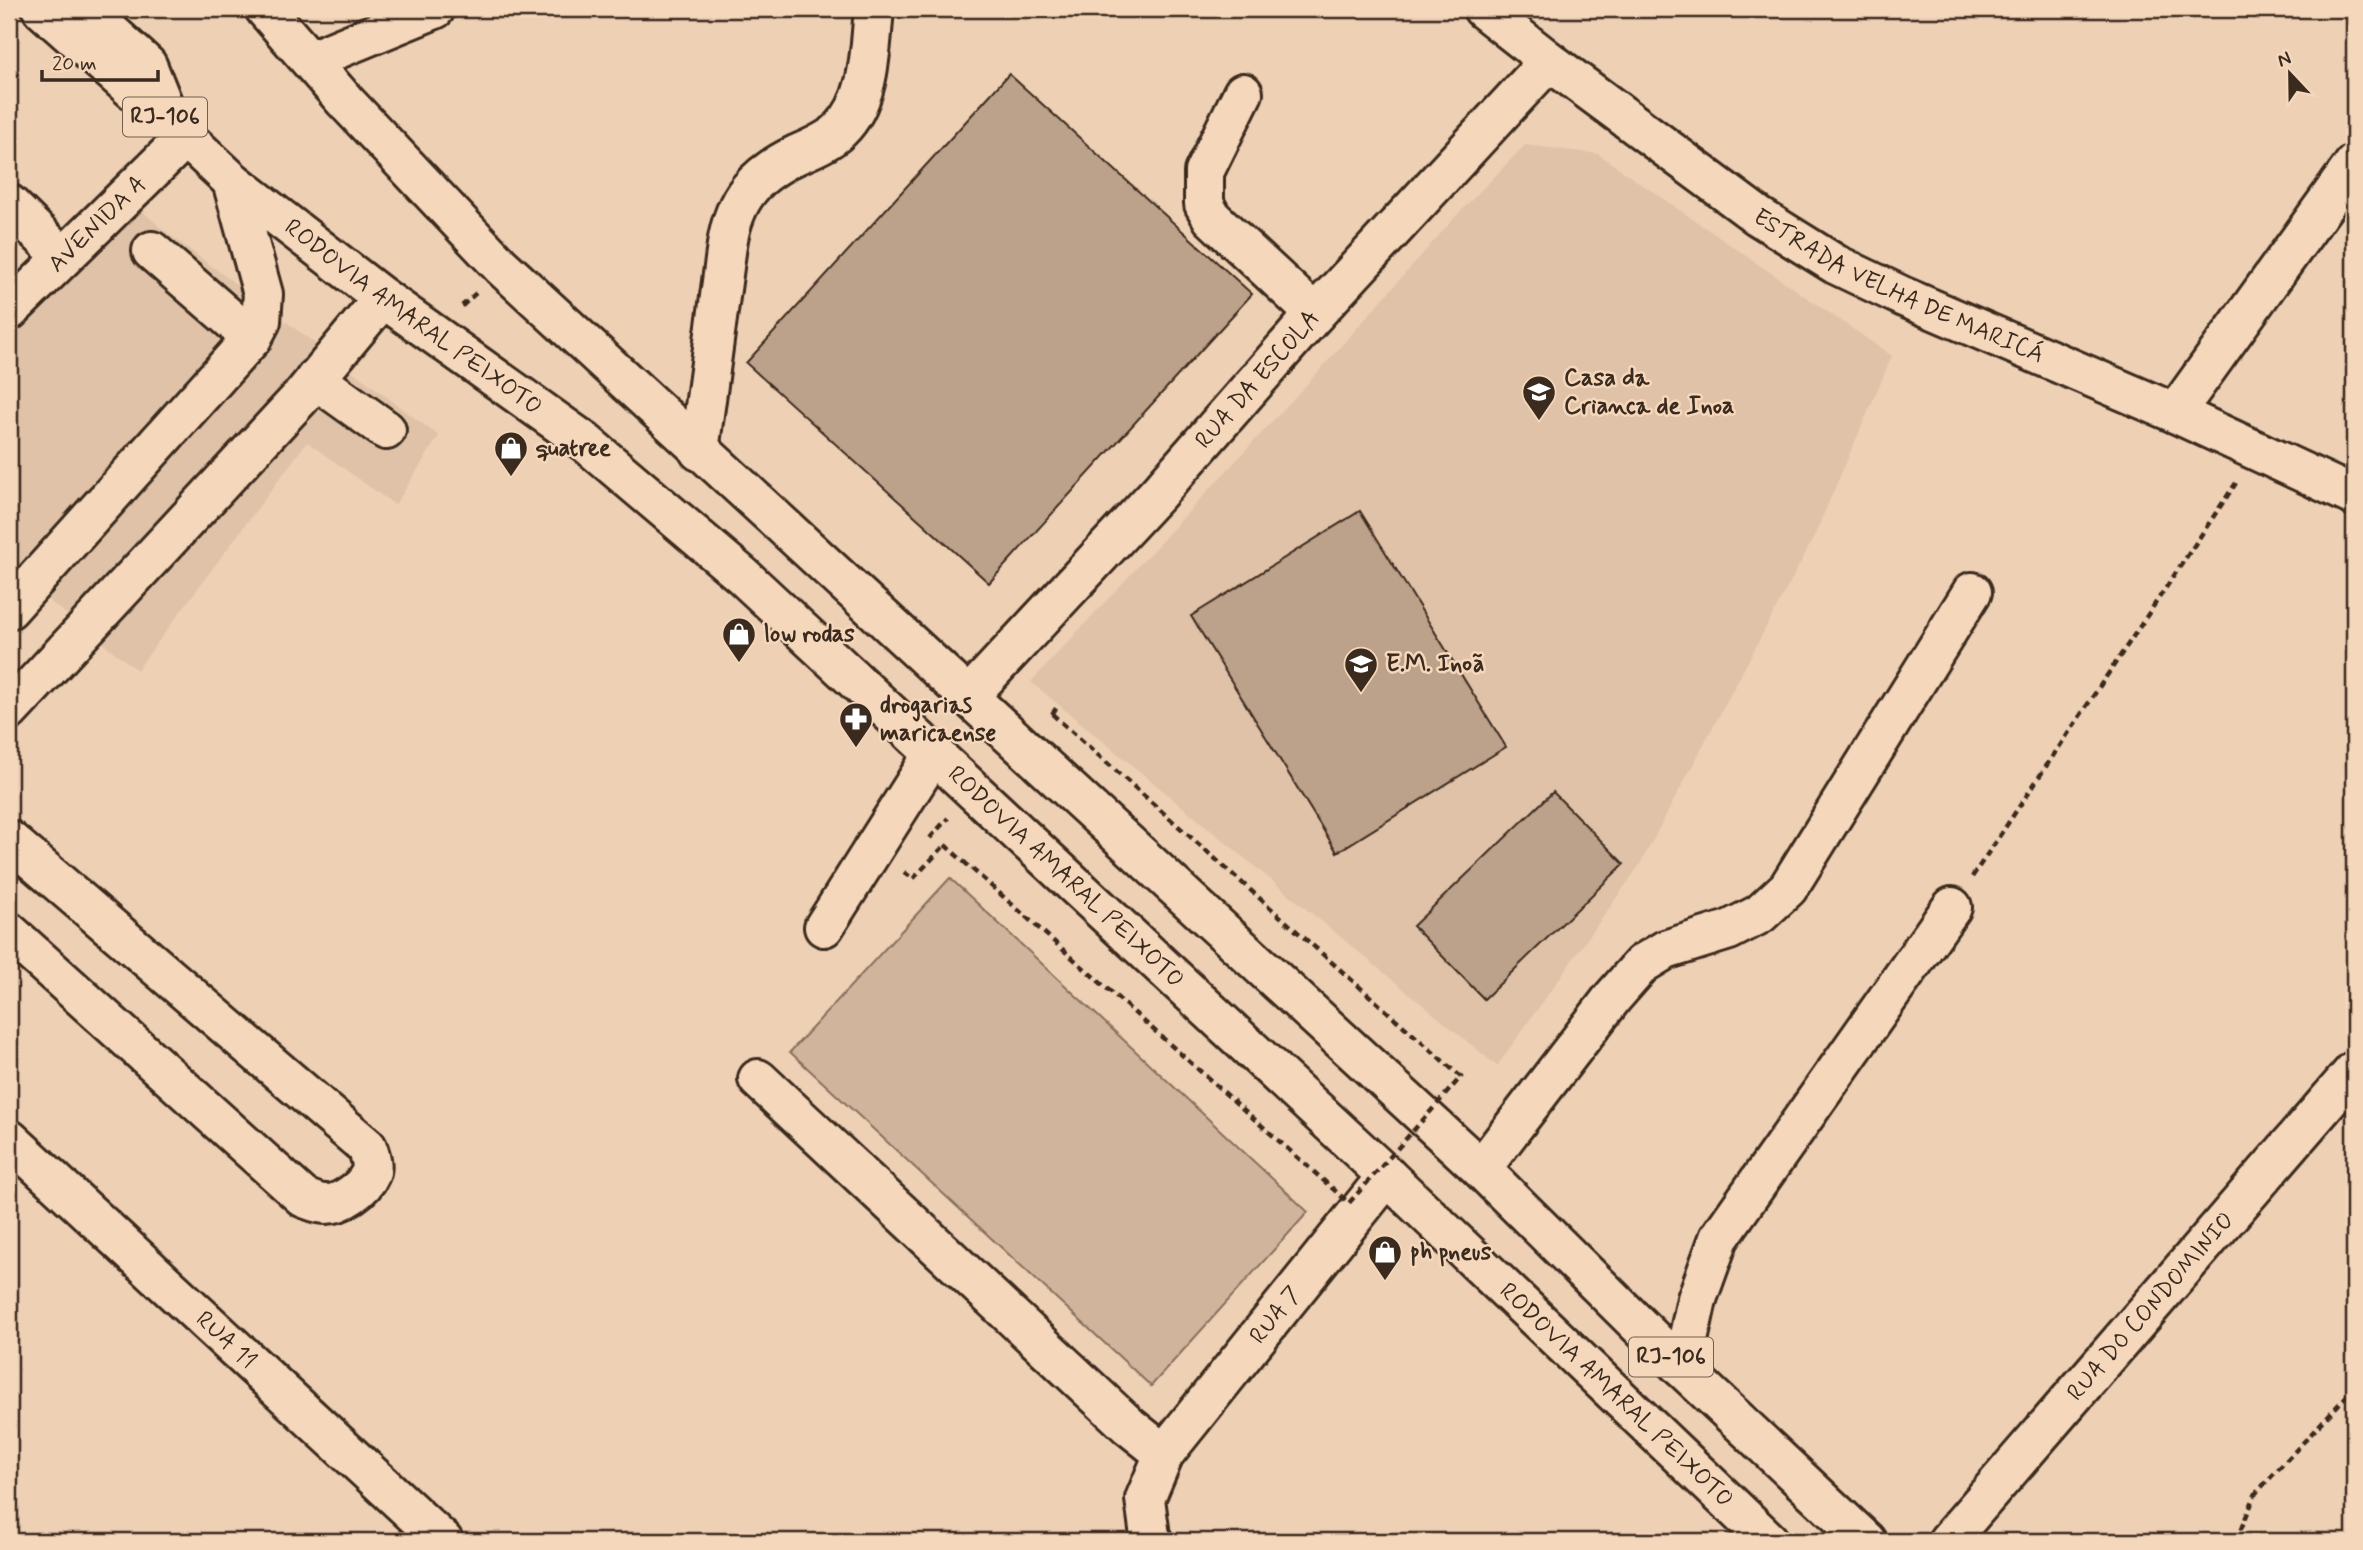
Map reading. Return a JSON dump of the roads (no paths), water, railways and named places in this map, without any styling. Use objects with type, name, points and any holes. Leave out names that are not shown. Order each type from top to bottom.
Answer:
[{"type":"main road","name":"RODOVIA AMARAL PEIXOTO","points":[[42,9],[178,129],[232,181],[383,298],[585,442],[743,576],[1387,1175],[1769,1541]]},
{"type":"main road","points":[[85,9],[147,65],[178,129]]},
{"type":"main road","points":[[235,9],[295,76],[345,101]]},
{"type":"main road","name":"RJ-106","points":[[265,9],[345,101],[501,266],[1481,1169],[1682,1368],[1866,1541]]},
{"type":"main road","points":[[311,60],[435,9]]},
{"type":"main road","points":[[699,451],[727,245],[737,207],[759,177],[778,163],[819,145],[840,130],[853,112],[863,91],[874,9]]},
{"type":"main road","name":"ESTRADA VELHA DE MARICÁ","points":[[1483,9],[1758,216],[1835,264],[1904,297],[2175,413],[2354,496]]},
{"type":"main road","name":"RUA DA ESCOLA","points":[[968,697],[1159,492],[1315,314],[1549,61]]},
{"type":"main road","points":[[1243,93],[1204,172],[1204,205],[1212,218],[1315,314]]},
{"type":"main road","name":"AVENIDA A","points":[[9,311],[63,257],[178,129]]},
{"type":"main road","points":[[2175,413],[2354,164]]},
{"type":"main road","points":[[9,609],[252,338],[261,321],[263,294],[232,181]]},
{"type":"main road","points":[[9,204],[63,257]]},
{"type":"main road","points":[[152,251],[252,338]]},
{"type":"main road","points":[[9,711],[301,397],[383,298]]},
{"type":"main road","points":[[315,379],[386,430]]},
{"type":"main road","points":[[1481,1169],[1642,964],[1665,950],[1729,930],[1760,914],[1788,888],[1972,592]]},
{"type":"main road","points":[[824,927],[934,753]]},
{"type":"main road","points":[[9,840],[367,1147],[371,1157],[371,1173],[363,1184],[339,1202],[324,1204],[304,1198],[9,932]]},
{"type":"main road","points":[[1682,1368],[1697,1299],[1719,1238],[1952,906]]},
{"type":"main road","name":"RUA DO CONDOMINIO","points":[[1948,1541],[2354,1071]]},
{"type":"main road","points":[[758,1079],[1129,1426],[1164,1454]]},
{"type":"main road","name":"RUA 11","points":[[9,1139],[443,1541]]},
{"type":"main road","name":"RUA 7","points":[[1153,1541],[1145,1499],[1164,1454],[1387,1175]]},
{"type":"place","name":"Casa da Crianca de Inoa","points":[[1539,422]]},
{"type":"place","name":"quatree","points":[[511,478]]},
{"type":"place","name":"low rodas","points":[[739,664]]},
{"type":"place","name":"E.M. Inoã","points":[[1361,694]]},
{"type":"place","name":"drogarias maricaense","points":[[856,749]]},
{"type":"place","name":"ph pneus","points":[[1385,1282]]}]
